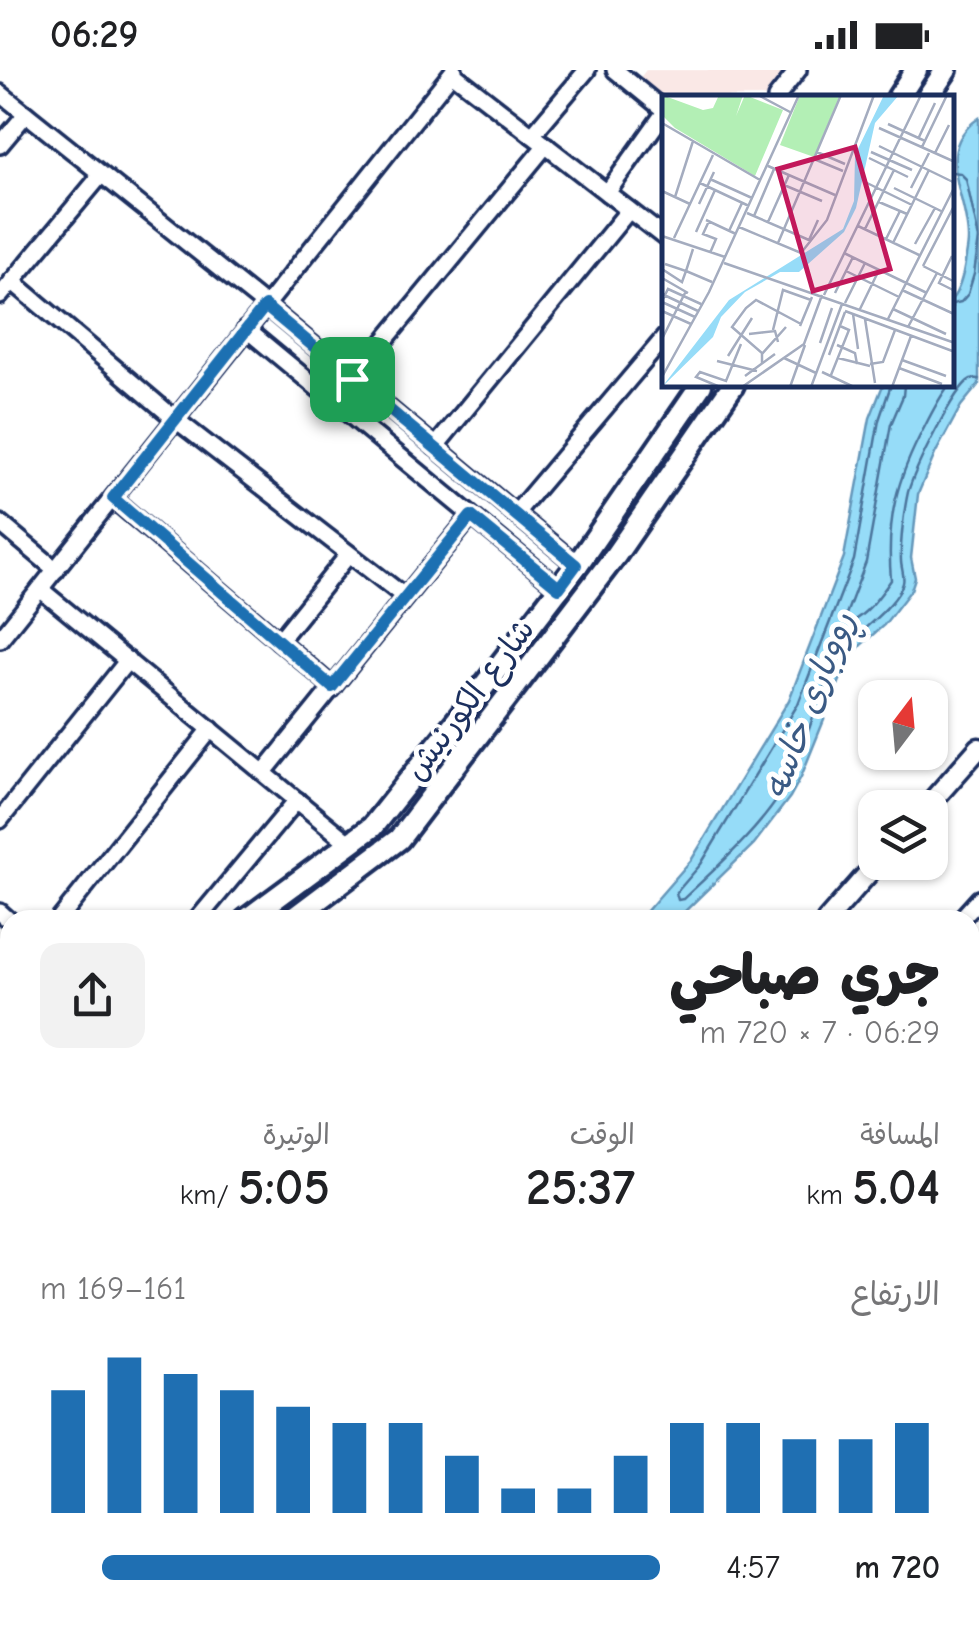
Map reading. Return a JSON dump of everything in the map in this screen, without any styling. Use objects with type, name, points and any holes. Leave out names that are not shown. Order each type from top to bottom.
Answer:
[{"type":"main road","points":[[900,95],[916,70]]},
{"type":"main road","points":[[929,95],[946,70]]},
{"type":"main road","name":"شارع الكورنيش","points":[[260,910],[372,827],[559,588],[698,388]]},
{"type":"main road","name":"شارع الكورنيش","points":[[304,910],[399,839],[615,556],[731,388]]},
{"type":"main road","points":[[681,414],[703,428]]},
{"type":"main road","points":[[427,758],[449,774]]},
{"type":"street","points":[[532,134],[587,70]]},
{"type":"street","points":[[614,70],[662,110]]},
{"type":"street","points":[[778,95],[798,70]]},
{"type":"street","points":[[0,639],[453,72],[662,235]]},
{"type":"street","points":[[0,94],[265,306],[576,565]]},
{"type":"street","points":[[0,146],[26,114]]},
{"type":"street","points":[[607,194],[662,115]]},
{"type":"street","points":[[352,379],[546,146]]},
{"type":"street","points":[[0,296],[101,174]]},
{"type":"street","points":[[435,447],[629,210]]},
{"type":"street","points":[[12,281],[175,419],[405,597]]},
{"type":"street","points":[[246,329],[559,588]]},
{"type":"street","points":[[515,514],[662,340]]},
{"type":"street","points":[[113,498],[332,687]]},
{"type":"street","points":[[264,772],[471,516]]},
{"type":"street","points":[[0,523],[56,570]]},
{"type":"street","points":[[279,641],[349,554]]},
{"type":"street","points":[[40,589],[350,844]]},
{"type":"street","points":[[0,820],[128,660]]},
{"type":"street","points":[[68,910],[211,730]]},
{"type":"street","points":[[942,790],[979,748]]},
{"type":"street","points":[[205,910],[297,800]]},
{"type":"street","points":[[836,910],[862,880]]},
{"type":"shaded area","points":[[646,70],[787,70],[768,95],[662,95],[662,99],[638,80]]},
{"type":"water","name":"ڕووباری خاسە","points":[[979,118],[979,384],[961,406],[918,494],[911,558],[915,578],[911,590],[847,663],[801,777],[754,844],[686,910],[648,910],[692,859],[789,700],[844,557],[870,418],[882,388],[954,388],[954,296],[962,277],[968,240],[955,160],[965,131]]},
{"type":"route","points":[[265,306],[352,379],[576,565],[559,588],[471,516],[332,687],[113,498],[265,306]]}]
